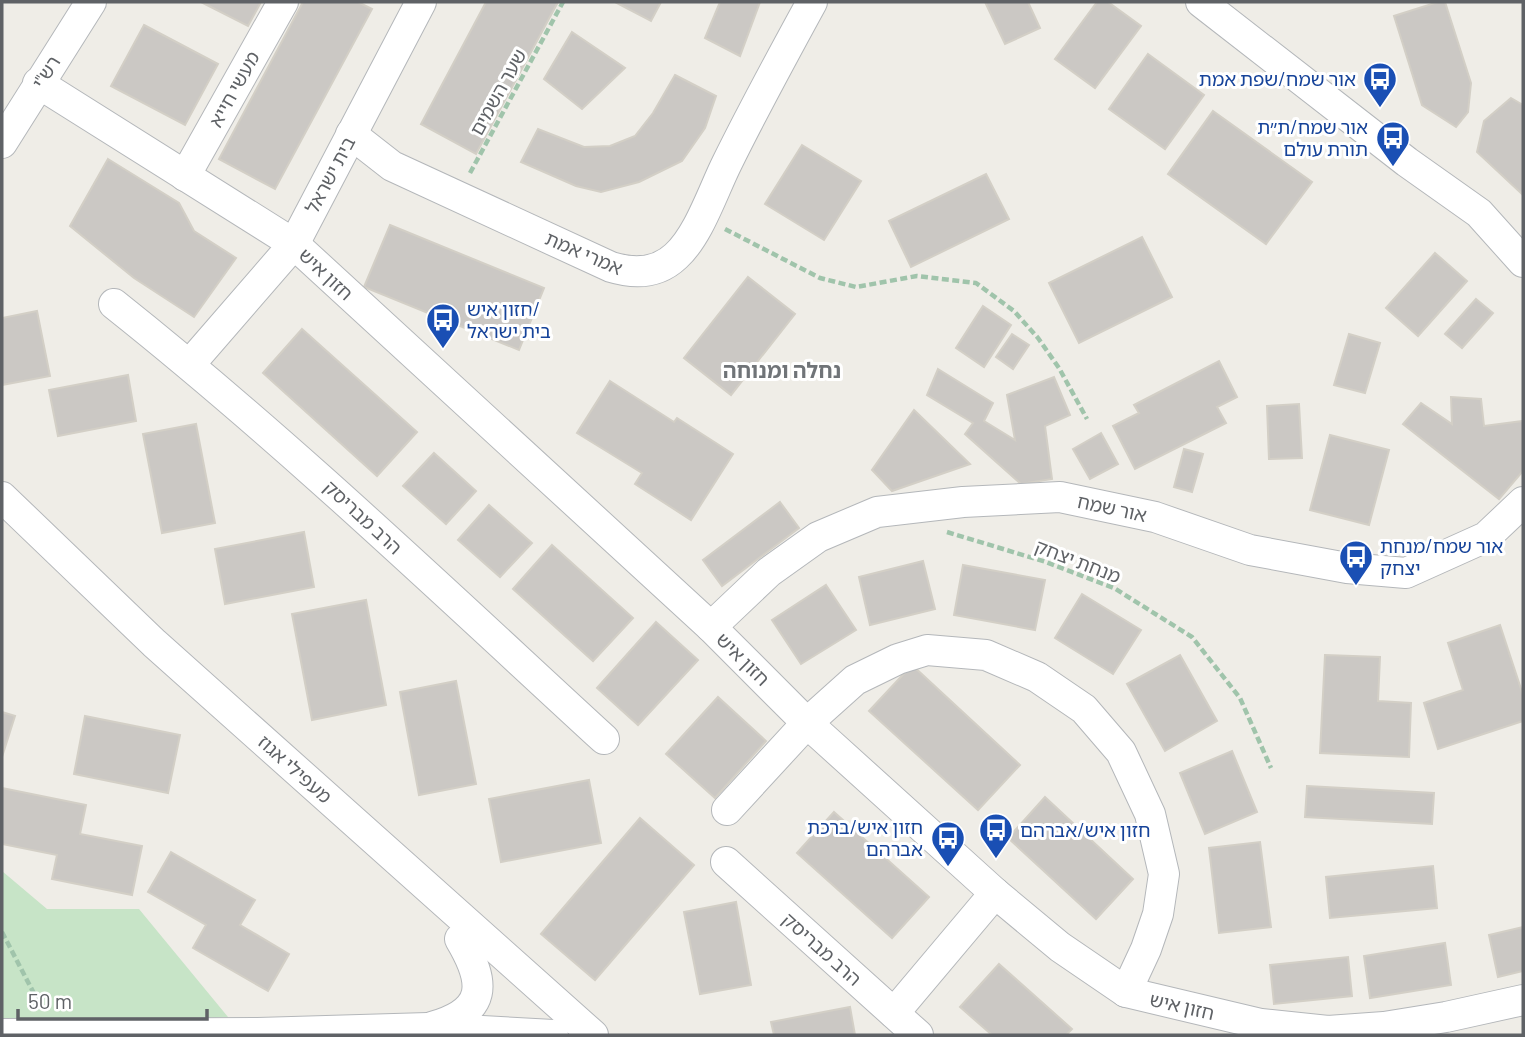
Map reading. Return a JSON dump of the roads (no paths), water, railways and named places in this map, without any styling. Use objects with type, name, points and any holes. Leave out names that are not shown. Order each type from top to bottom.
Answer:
[{"type":"street","name":"רש\"י","points":[[2,143],[91,2]]},
{"type":"street","name":"מעשי חייא","points":[[185,176],[283,2]]},
{"type":"street","name":"בית ישראל","points":[[190,364],[294,244],[421,2]]},
{"type":"street","name":"אמרי אמת","points":[[351,134],[392,166],[611,267],[629,272],[647,271],[676,256],[691,237],[745,127],[812,2]]},
{"type":"street","points":[[1201,2],[1407,162],[1479,213],[1523,262]]},
{"type":"street","name":"חזון איש","points":[[38,83],[294,244],[711,627],[807,723],[995,893],[1060,947],[1126,992],[1261,1024],[1328,1031],[1384,1027],[1523,1000]]},
{"type":"street","name":"הרב מבריסק","points":[[114,304],[190,364],[304,463],[604,739]]},
{"type":"street","name":"אור שמח","points":[[711,627],[769,572],[818,537],[877,512],[963,502],[1059,496],[1155,517],[1250,550],[1347,568],[1406,573],[1486,537],[1523,502]]},
{"type":"street","name":"מעפילי אגוז","points":[[2,498],[154,643],[593,1035]]},
{"type":"street","name":"מעפילי אגוז","points":[[2,522],[143,656],[568,1035]]},
{"type":"street","points":[[727,810],[807,723],[855,680],[898,659],[927,650],[986,655],[1037,677],[1084,709],[1121,752],[1150,814],[1164,874],[1158,914],[1146,949],[1126,992]]},
{"type":"street","name":"הרב מבריסק","points":[[726,862],[919,1035]]},
{"type":"street","points":[[894,1013],[995,893]]},
{"type":"street","points":[[428,1028],[456,1019],[474,1002],[478,977],[460,939]]},
{"type":"street","points":[[2,1034],[258,1034],[428,1028],[552,1035]]},
{"type":"place","name":"אור שמח/שפת אמת","points":[[1380,109]]},
{"type":"place","name":"אור שמח/ת״ת תורת עולם","points":[[1393,168]]},
{"type":"place","name":"חזון איש/ בית ישראל","points":[[443,350]]},
{"type":"place","name":"אור שמח/מנחת יצחק","points":[[1356,587]]},
{"type":"place","name":"חזון איש/אברהם","points":[[996,860]]},
{"type":"place","name":"חזון איש/ברכת אברהם","points":[[948,868]]},
{"type":"district","name":"נחלה ומנוחה","points":[[782,371]]}]
